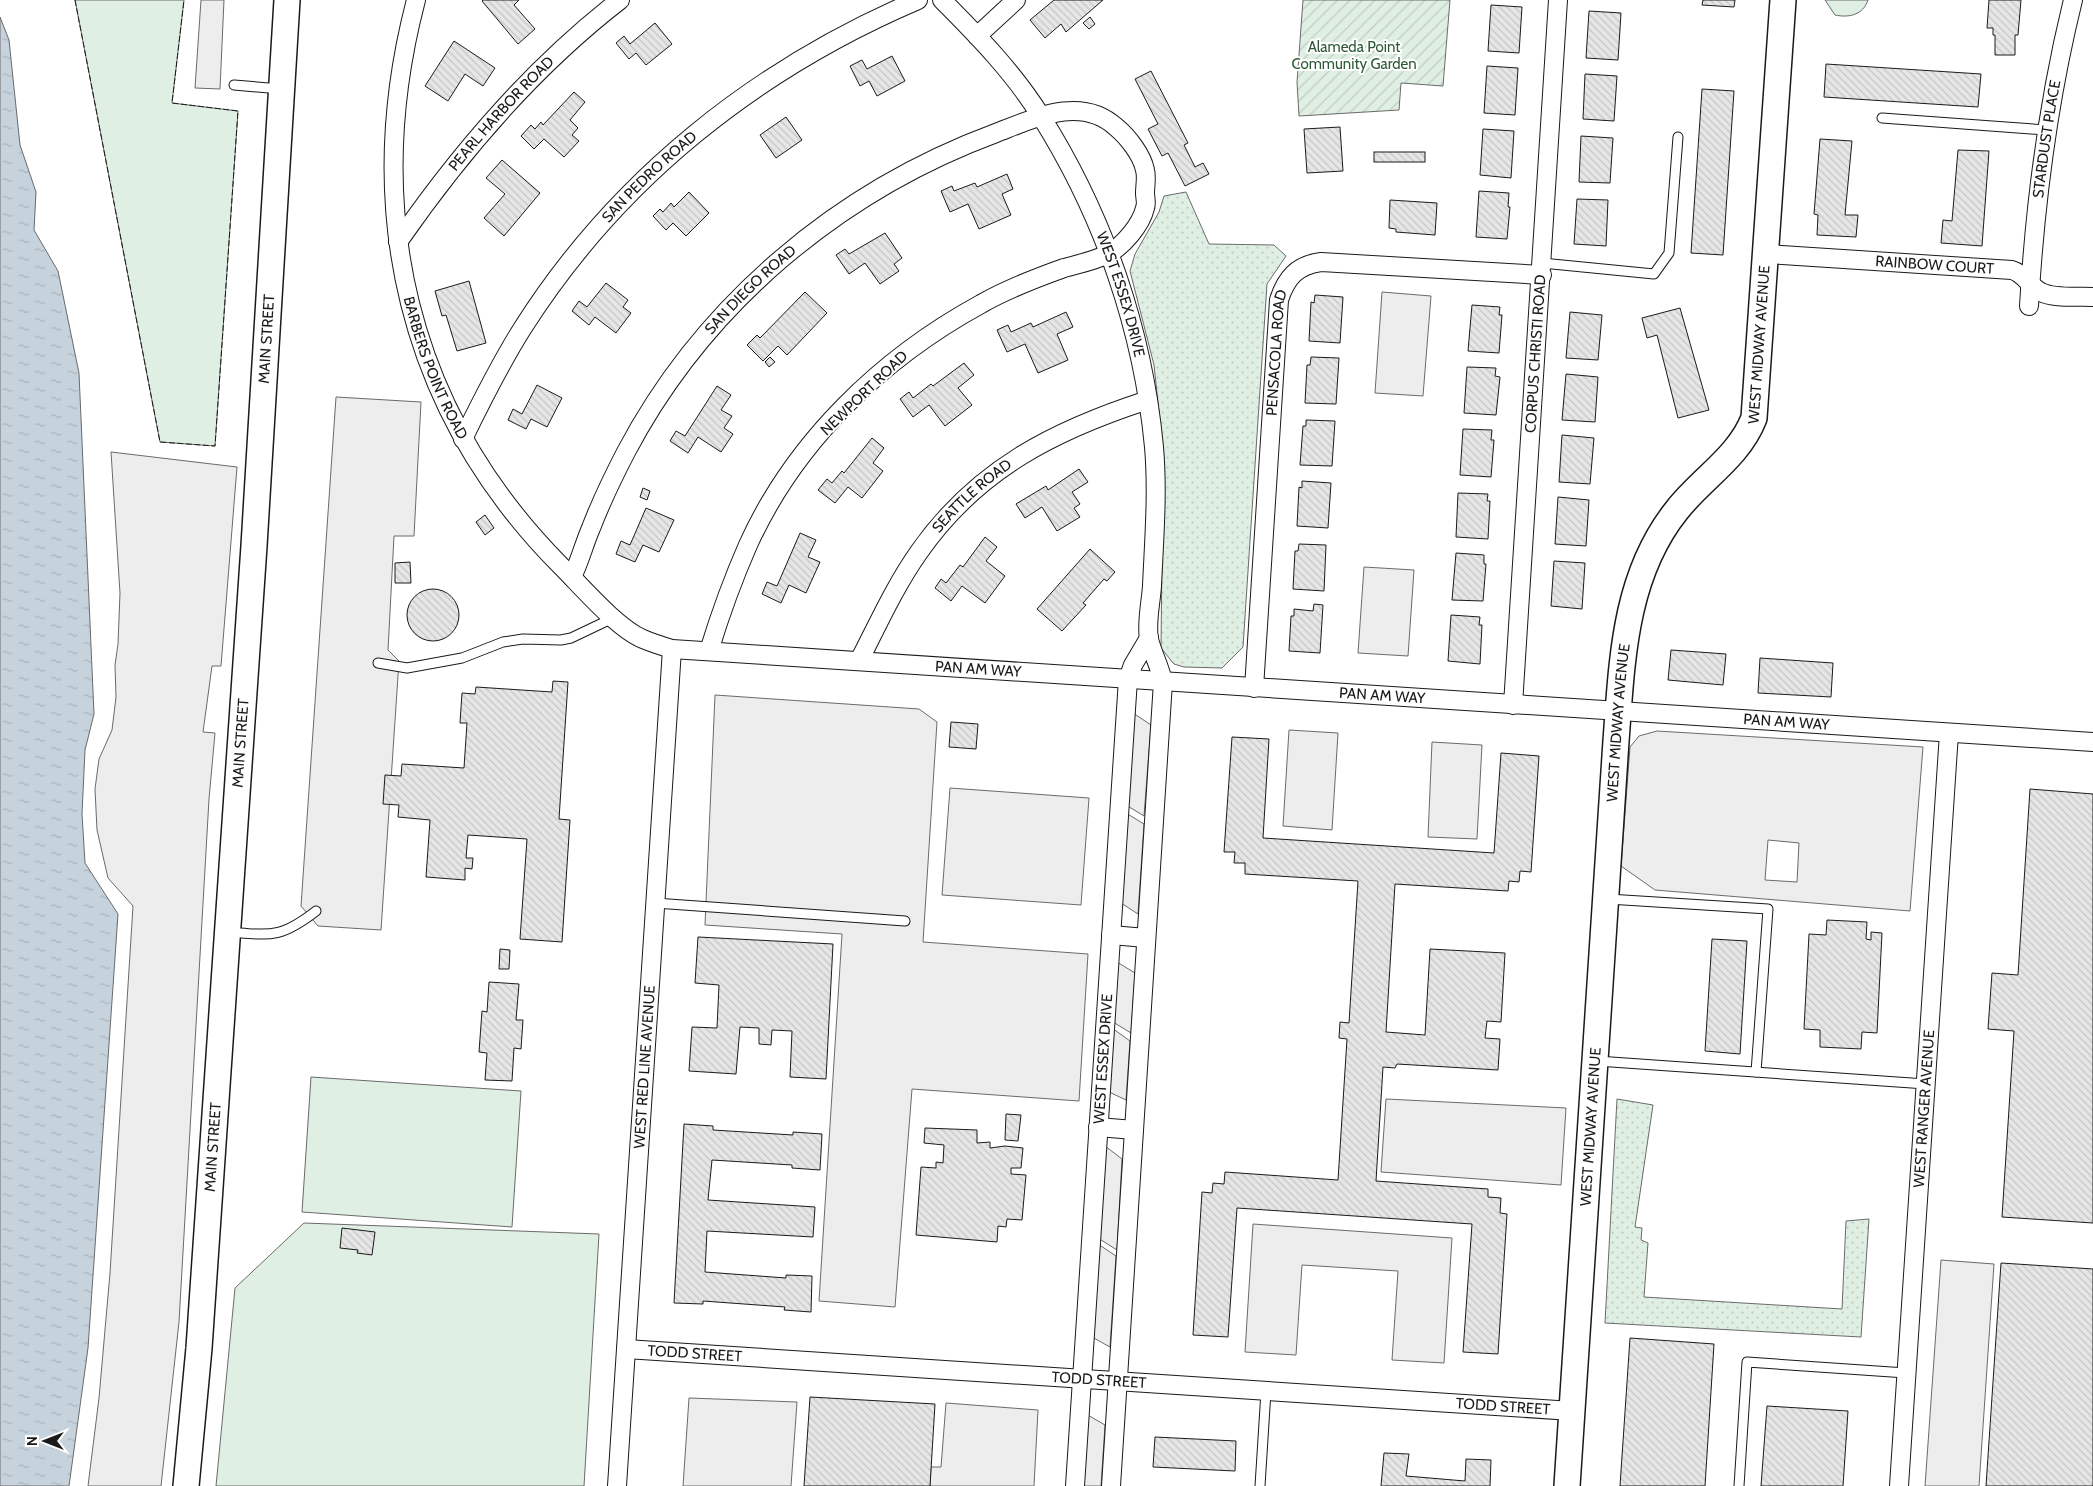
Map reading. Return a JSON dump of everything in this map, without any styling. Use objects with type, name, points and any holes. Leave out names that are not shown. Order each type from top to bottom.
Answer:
[{"type":"street","name":"MAIN STREET","points":[[186,1486],[199,1348],[228,932],[277,200],[288,0]]},
{"type":"street","name":"BARBERS POINT ROAD","points":[[416,0],[397,87],[393,134],[393,171],[398,242],[404,280],[427,362],[463,439],[514,516],[614,618],[641,639],[672,649]]},
{"type":"street","name":"PEARL HARBOR ROAD","points":[[398,242],[452,167],[506,104],[566,45],[620,0]]},
{"type":"street","name":"SAN PEDRO ROAD","points":[[463,439],[498,371],[523,329],[555,282],[589,238],[664,160],[700,128],[776,73],[851,30],[918,0]]},
{"type":"street","name":"WEST ESSEX DRIVE","points":[[942,0],[977,36],[1041,117],[1089,204],[1110,253],[1127,303],[1148,400],[1154,448],[1155,494],[1149,638],[1160,667],[1163,682],[1111,1486]]},
{"type":"street","points":[[977,36],[1016,0]]},
{"type":"street","name":"CORPUS CHRISTI ROAD","points":[[1513,705],[1558,0]]},
{"type":"street","name":"WEST MIDWAY AVENUE","points":[[1567,1486],[1618,712],[1626,632],[1634,592],[1658,539],[1676,511],[1738,447],[1748,432],[1754,418],[1767,254],[1783,0]]},
{"type":"street","name":"STARDUST PLACE","points":[[2028,306],[2036,208],[2046,130],[2061,50],[2073,0]]},
{"type":"street","name":"NEWPORT ROAD","points":[[709,651],[727,595],[750,542],[777,492],[839,412],[908,350],[946,323],[1026,282],[1110,253],[1130,235],[1145,209],[1145,170],[1128,137],[1104,116],[1075,109],[1041,117]]},
{"type":"street","name":"SAN DIEGO ROAD","points":[[572,577],[606,491],[650,410],[680,367],[745,291],[816,230],[888,183],[961,146],[1041,117]]},
{"type":"street","name":"RAINBOW COURT","points":[[1767,254],[2012,270],[2022,273],[2040,291],[2050,294],[2093,297]]},
{"type":"street","name":"PENSACOLA ROAD","points":[[1254,688],[1279,300],[1285,283],[1307,264],[1321,262],[1542,269]]},
{"type":"street","name":"SEATTLE ROAD","points":[[859,661],[897,585],[919,551],[950,514],[979,487],[1008,463],[1040,443],[1074,426],[1148,400]]},
{"type":"street","name":"WEST ESSEX DRIVE","points":[[1075,1486],[1128,679],[1133,665],[1149,638]]},
{"type":"street","name":"PAN AM WAY","points":[[672,649],[2093,742]]},
{"type":"street","name":"WEST RED LINE AVENUE","points":[[617,1486],[672,649]]},
{"type":"street","name":"WEST RANGER AVENUE","points":[[1899,1486],[1948,733]]},
{"type":"street","points":[[1111,936],[1146,938]]},
{"type":"street","points":[[1098,1127],[1134,1130]]},
{"type":"street","name":"TODD STREET","points":[[626,1349],[1572,1411]]},
{"type":"lane","points":[[234,85],[282,89]]},
{"type":"lane","points":[[1882,118],[2046,130]]},
{"type":"lane","points":[[1542,269],[1654,274],[1669,253],[1678,137]]},
{"type":"lane","points":[[378,663],[407,668],[462,658],[502,642],[523,639],[562,640],[614,618]]},
{"type":"lane","points":[[1606,899],[1768,909],[1756,1072]]},
{"type":"lane","points":[[655,902],[905,921]]},
{"type":"lane","points":[[228,932],[269,934],[288,931],[316,911]]},
{"type":"lane","points":[[1595,1061],[1926,1084]]},
{"type":"lane","points":[[1739,1486],[1747,1362],[1906,1373]]},
{"type":"lane","points":[[1260,1486],[1266,1391]]},
{"type":"green space","points":[[75,0],[184,0],[172,103],[238,111],[215,446],[160,442]]},
{"type":"green space","name":"Alameda Point Community Garden","points":[[1303,0],[1450,0],[1443,86],[1401,83],[1399,110],[1299,116],[1297,82]]},
{"type":"green space","points":[[1825,0],[1868,0],[1859,12],[1845,16],[1835,15]]},
{"type":"green space","points":[[1186,192],[1209,244],[1274,245],[1286,256],[1267,284],[1243,647],[1222,668],[1184,667],[1174,664],[1161,648],[1163,450],[1154,365],[1130,271],[1135,254],[1159,212],[1164,196]]},
{"type":"green space","points":[[311,1077],[521,1091],[512,1227],[302,1212]]},
{"type":"green space","points":[[1617,1099],[1653,1105],[1635,1227],[1642,1228],[1641,1240],[1648,1243],[1644,1297],[1842,1309],[1846,1221],[1869,1219],[1861,1337],[1605,1323]]},
{"type":"green space","points":[[304,1223],[599,1234],[584,1486],[216,1486],[235,1288]]},
{"type":"shaded area","points":[[201,0],[224,0],[220,89],[195,88]]},
{"type":"shaded area","points":[[1382,292],[1431,296],[1423,396],[1375,393]]},
{"type":"shaded area","points":[[336,397],[421,402],[414,536],[394,536],[388,650],[399,661],[381,930],[318,926],[301,906]]},
{"type":"shaded area","points":[[111,452],[237,467],[221,666],[212,666],[203,732],[215,733],[209,799],[179,1322],[161,1486],[88,1486],[99,1398],[110,1273],[133,906],[108,878],[97,830],[95,789],[99,759],[112,730],[116,697],[115,665],[118,644],[120,593]]},
{"type":"shaded area","points":[[1364,567],[1414,570],[1408,656],[1358,653]]},
{"type":"shaded area","points":[[715,695],[919,709],[937,722],[923,942],[1088,954],[1079,1101],[912,1089],[895,1307],[819,1301],[842,934],[705,925]]},
{"type":"shaded area","points":[[1133,713],[1151,725],[1144,816],[1126,805]]},
{"type":"shaded area","points":[[1289,730],[1338,733],[1332,830],[1283,826]]},
{"type":"shaded area","points":[[1657,731],[1923,747],[1910,911],[1655,890],[1621,866],[1630,747],[1639,736]],"holes":[[[1768,840],[1799,843],[1797,882],[1765,880]]]},
{"type":"shaded area","points":[[1432,742],[1482,745],[1477,839],[1428,837]]},
{"type":"shaded area","points":[[950,788],[1089,798],[1081,905],[942,895]]},
{"type":"shaded area","points":[[1126,813],[1144,824],[1138,914],[1121,903]]},
{"type":"shaded area","points":[[1117,962],[1135,973],[1131,1033],[1113,1022]]},
{"type":"shaded area","points":[[1112,1028],[1130,1041],[1126,1100],[1107,1091]]},
{"type":"shaded area","points":[[1386,1099],[1566,1108],[1561,1185],[1381,1172]]},
{"type":"shaded area","points":[[1105,1146],[1122,1159],[1117,1250],[1098,1238]]},
{"type":"shaded area","points":[[1253,1224],[1452,1238],[1444,1363],[1392,1360],[1398,1271],[1302,1265],[1296,1355],[1245,1352]]},
{"type":"shaded area","points":[[1098,1244],[1116,1256],[1110,1347],[1092,1337]]},
{"type":"shaded area","points":[[1941,1260],[1994,1264],[1979,1486],[1925,1486]]},
{"type":"shaded area","points":[[689,1398],[797,1402],[791,1486],[683,1486]]},
{"type":"shaded area","points":[[946,1403],[1038,1410],[1034,1486],[930,1486],[931,1467],[941,1467]]},
{"type":"shaded area","points":[[1086,1414],[1105,1425],[1101,1486],[1081,1486]]},
{"type":"water","points":[[0,17],[9,40],[20,145],[36,192],[34,230],[58,271],[79,373],[94,714],[85,750],[82,814],[85,863],[118,914],[88,1348],[69,1486],[0,1486]]},
{"type":"building","points":[[483,0],[519,0],[514,5],[535,29],[518,44]]},
{"type":"building","points":[[1054,0],[1103,0],[1066,32],[1061,24],[1045,38],[1030,20]]},
{"type":"building","points":[[1703,0],[1735,0],[1734,7],[1702,5]]},
{"type":"building","points":[[1989,0],[2021,0],[2018,35],[2015,35],[2015,55],[1995,55],[1993,28],[1987,28]]},
{"type":"building","points":[[1491,5],[1522,7],[1519,53],[1488,51]]},
{"type":"building","points":[[1589,11],[1621,13],[1618,60],[1586,58]]},
{"type":"building","points":[[1090,17],[1095,24],[1089,29],[1083,23]]},
{"type":"building","points":[[655,23],[672,44],[646,65],[636,53],[629,59],[616,43],[624,36],[630,44]]},
{"type":"building","points":[[454,41],[495,68],[483,86],[465,74],[448,101],[425,86]]},
{"type":"building","points":[[892,56],[905,81],[877,96],[869,81],[860,86],[850,66],[862,60],[867,69]]},
{"type":"building","points":[[1826,64],[1981,74],[1978,107],[1824,97]]},
{"type":"building","points":[[1487,66],[1518,68],[1515,115],[1484,113]]},
{"type":"building","points":[[1151,71],[1188,143],[1184,145],[1195,167],[1203,163],[1209,174],[1185,186],[1168,153],[1162,156],[1148,129],[1158,124],[1135,79]]},
{"type":"building","points":[[1585,74],[1617,76],[1614,121],[1583,119]]},
{"type":"building","points":[[1702,89],[1734,91],[1723,255],[1691,253]]},
{"type":"building","points":[[574,92],[585,102],[570,120],[578,128],[572,135],[579,141],[564,157],[544,139],[534,149],[521,136],[531,125],[535,129],[541,122],[543,125]]},
{"type":"building","points":[[786,117],[802,140],[776,158],[760,135]]},
{"type":"building","points":[[1340,127],[1343,171],[1307,173],[1304,129]]},
{"type":"building","points":[[1483,129],[1514,131],[1511,178],[1480,175]]},
{"type":"building","points":[[1581,136],[1613,138],[1610,183],[1579,182]]},
{"type":"building","points":[[1820,139],[1852,141],[1845,215],[1858,215],[1856,237],[1817,235],[1818,215],[1814,214]]},
{"type":"building","points":[[1958,150],[1989,151],[1982,246],[1941,243],[1943,220],[1952,221]]},
{"type":"building","points":[[1374,152],[1425,152],[1425,162],[1374,162]]},
{"type":"building","points":[[502,160],[540,193],[504,236],[484,218],[505,194],[486,178]]},
{"type":"building","points":[[1007,174],[1013,189],[1002,194],[1011,215],[979,229],[968,204],[950,212],[941,191],[952,186],[954,191],[975,183],[977,187]]},
{"type":"building","points":[[1479,191],[1509,193],[1508,207],[1510,207],[1507,239],[1476,237]]},
{"type":"building","points":[[689,192],[709,213],[686,236],[673,223],[666,230],[653,216],[660,209],[663,212],[671,203],[674,207]]},
{"type":"building","points":[[1577,199],[1608,200],[1606,246],[1574,244]]},
{"type":"building","points":[[1390,200],[1437,203],[1435,235],[1396,232],[1396,229],[1389,228]]},
{"type":"building","points":[[885,233],[902,258],[894,264],[899,271],[880,284],[865,263],[849,274],[836,255],[845,249],[849,254]]},
{"type":"building","points":[[469,281],[486,343],[457,351],[446,315],[442,316],[435,291]]},
{"type":"building","points":[[606,283],[628,300],[623,307],[631,313],[616,333],[595,317],[589,325],[572,311],[579,301],[587,307]]},
{"type":"building","points":[[805,292],[827,313],[787,355],[778,346],[763,361],[747,345],[757,335],[760,338]]},
{"type":"building","points":[[1315,295],[1343,297],[1340,343],[1309,341],[1311,302],[1314,303]]},
{"type":"building","points":[[1472,305],[1500,307],[1499,315],[1502,315],[1499,353],[1468,351]]},
{"type":"building","points":[[1680,308],[1709,410],[1678,418],[1657,335],[1647,338],[1642,318]]},
{"type":"building","points":[[1066,312],[1073,327],[1057,334],[1068,360],[1038,373],[1025,344],[1007,352],[997,330],[1008,325],[1011,332],[1031,323],[1033,327]]},
{"type":"building","points":[[1570,312],[1602,315],[1598,360],[1566,358]]},
{"type":"building","points":[[770,357],[775,362],[769,367],[765,362]]},
{"type":"building","points":[[1311,357],[1339,358],[1336,404],[1305,403],[1307,365],[1310,365]]},
{"type":"building","points":[[964,363],[974,375],[958,388],[972,405],[945,426],[929,405],[913,417],[900,399],[909,392],[913,398]]},
{"type":"building","points":[[1467,367],[1496,368],[1495,376],[1500,377],[1496,415],[1464,413]]},
{"type":"building","points":[[1566,374],[1598,377],[1595,422],[1562,420]]},
{"type":"building","points":[[537,385],[562,398],[547,427],[531,419],[526,429],[508,420],[513,409],[522,414]]},
{"type":"building","points":[[717,386],[731,395],[721,410],[732,416],[724,428],[733,434],[721,452],[698,437],[688,453],[670,441],[676,431],[685,436]]},
{"type":"building","points":[[1306,420],[1335,421],[1332,466],[1300,465],[1303,426],[1306,426]]},
{"type":"building","points":[[1463,429],[1492,430],[1491,440],[1494,440],[1491,477],[1460,475]]},
{"type":"building","points":[[1562,435],[1594,438],[1590,484],[1559,482]]},
{"type":"building","points":[[872,438],[884,448],[873,463],[883,471],[862,498],[848,487],[835,503],[818,490],[827,479],[832,483],[842,471],[844,473]]},
{"type":"building","points":[[1079,469],[1088,482],[1072,492],[1080,504],[1074,508],[1080,517],[1057,531],[1042,507],[1025,518],[1016,504],[1046,486],[1048,490]]},
{"type":"building","points":[[1302,481],[1331,483],[1328,528],[1297,526],[1299,487],[1302,488]]},
{"type":"building","points":[[643,488],[650,491],[647,500],[640,497]]},
{"type":"building","points":[[1458,493],[1488,494],[1487,501],[1490,501],[1488,539],[1456,537]]},
{"type":"building","points":[[1558,497],[1589,500],[1586,546],[1555,544]]},
{"type":"building","points":[[646,508],[674,520],[659,552],[643,545],[635,562],[616,554],[621,541],[630,545]]},
{"type":"building","points":[[485,515],[494,528],[485,535],[476,522]]},
{"type":"building","points":[[800,533],[816,540],[808,557],[820,562],[806,593],[789,585],[781,603],[762,594],[767,582],[777,586]]},
{"type":"building","points":[[985,537],[997,547],[986,561],[1005,576],[985,603],[962,586],[951,601],[935,588],[941,579],[946,583],[960,565],[963,567]]},
{"type":"building","points":[[1299,544],[1326,545],[1324,591],[1293,589],[1295,551],[1298,551]]},
{"type":"building","points":[[1090,549],[1115,572],[1107,581],[1104,579],[1083,603],[1086,605],[1062,631],[1037,609]]},
{"type":"building","points":[[1456,553],[1484,555],[1484,564],[1486,564],[1483,601],[1452,600]]},
{"type":"building","points":[[1554,561],[1585,563],[1582,609],[1551,606]]},
{"type":"building","points":[[410,562],[411,583],[395,583],[395,563]]},
{"type":"building","points":[[433,589],[443,591],[451,597],[457,605],[459,615],[457,625],[451,633],[443,639],[433,641],[423,639],[415,633],[409,625],[407,615],[409,605],[415,597],[423,591]]},
{"type":"building","points":[[1314,604],[1323,605],[1320,653],[1289,651],[1291,616],[1294,616],[1294,609],[1313,611]]},
{"type":"building","points":[[1451,615],[1480,617],[1479,625],[1482,625],[1480,664],[1448,661]]},
{"type":"building","points":[[1671,650],[1726,654],[1723,685],[1668,680]]},
{"type":"building","points":[[1760,658],[1833,663],[1831,697],[1758,693]]},
{"type":"building","points":[[553,681],[568,682],[559,819],[570,820],[562,942],[520,939],[527,839],[468,835],[466,858],[473,858],[472,869],[465,868],[465,880],[426,877],[430,820],[398,817],[399,805],[383,804],[385,775],[401,776],[402,764],[464,768],[467,723],[460,723],[462,693],[475,694],[476,687],[552,692]]},
{"type":"building","points":[[951,722],[978,724],[976,749],[949,747]]},
{"type":"building","points":[[1232,737],[1269,739],[1263,838],[1494,853],[1501,753],[1539,756],[1531,872],[1520,871],[1519,882],[1509,881],[1508,891],[1395,884],[1386,1032],[1425,1035],[1430,949],[1505,953],[1501,1022],[1487,1021],[1485,1038],[1500,1039],[1498,1070],[1397,1064],[1395,1068],[1383,1067],[1376,1181],[1488,1189],[1488,1197],[1501,1198],[1500,1213],[1507,1214],[1498,1354],[1463,1352],[1472,1224],[1237,1208],[1228,1337],[1193,1335],[1202,1192],[1212,1193],[1213,1183],[1224,1184],[1225,1172],[1338,1180],[1347,1039],[1339,1038],[1340,1022],[1349,1023],[1358,881],[1245,874],[1245,863],[1234,863],[1235,852],[1224,852]]},
{"type":"building","points":[[2030,789],[2093,794],[2093,1223],[2002,1217],[2014,1031],[1988,1029],[1992,973],[2018,975]]},
{"type":"building","points":[[1827,920],[1867,922],[1866,939],[1871,940],[1871,932],[1882,933],[1877,1033],[1862,1032],[1861,1049],[1820,1047],[1820,1030],[1804,1029],[1809,934],[1826,935]]},
{"type":"building","points":[[698,937],[833,944],[826,1079],[790,1077],[792,1031],[772,1030],[771,1045],[759,1044],[759,1028],[740,1027],[736,1074],[689,1071],[692,1027],[717,1028],[719,985],[695,983]]},
{"type":"building","points":[[1712,939],[1747,941],[1740,1054],[1705,1051]]},
{"type":"building","points":[[500,949],[510,950],[509,969],[499,969]]},
{"type":"building","points":[[489,982],[519,984],[516,1020],[523,1020],[521,1049],[514,1048],[512,1081],[485,1080],[487,1053],[479,1052],[482,1011],[487,1012]]},
{"type":"building","points":[[1006,1114],[1021,1115],[1018,1141],[1005,1140]]},
{"type":"building","points":[[684,1124],[713,1126],[713,1130],[793,1135],[793,1132],[822,1134],[820,1170],[792,1168],[792,1165],[712,1160],[708,1200],[815,1207],[813,1237],[707,1231],[705,1272],[786,1278],[786,1275],[812,1276],[811,1312],[784,1310],[785,1307],[703,1301],[703,1304],[674,1303]]},
{"type":"building","points":[[925,1128],[977,1130],[977,1143],[990,1142],[990,1148],[1005,1146],[1023,1148],[1021,1168],[1011,1168],[1011,1174],[1026,1175],[1022,1220],[1007,1219],[1006,1227],[998,1226],[997,1242],[916,1235],[921,1167],[936,1168],[936,1162],[943,1163],[944,1145],[924,1143]]},
{"type":"building","points":[[342,1228],[375,1232],[372,1255],[357,1253],[358,1250],[340,1248]]},
{"type":"building","points":[[2001,1263],[2093,1269],[2093,1486],[1986,1486]]},
{"type":"building","points":[[1630,1338],[1714,1344],[1705,1486],[1620,1486]]},
{"type":"building","points":[[810,1397],[935,1404],[930,1486],[804,1486]]},
{"type":"building","points":[[1767,1406],[1848,1411],[1843,1486],[1761,1486]]},
{"type":"building","points":[[1155,1437],[1236,1441],[1235,1471],[1153,1467]]},
{"type":"building","points":[[1384,1453],[1409,1454],[1406,1476],[1465,1481],[1466,1459],[1491,1460],[1490,1486],[1381,1486]]},
{"type":"fence","points":[[75,0],[160,442],[215,446],[238,111],[172,103],[184,0]]}]
